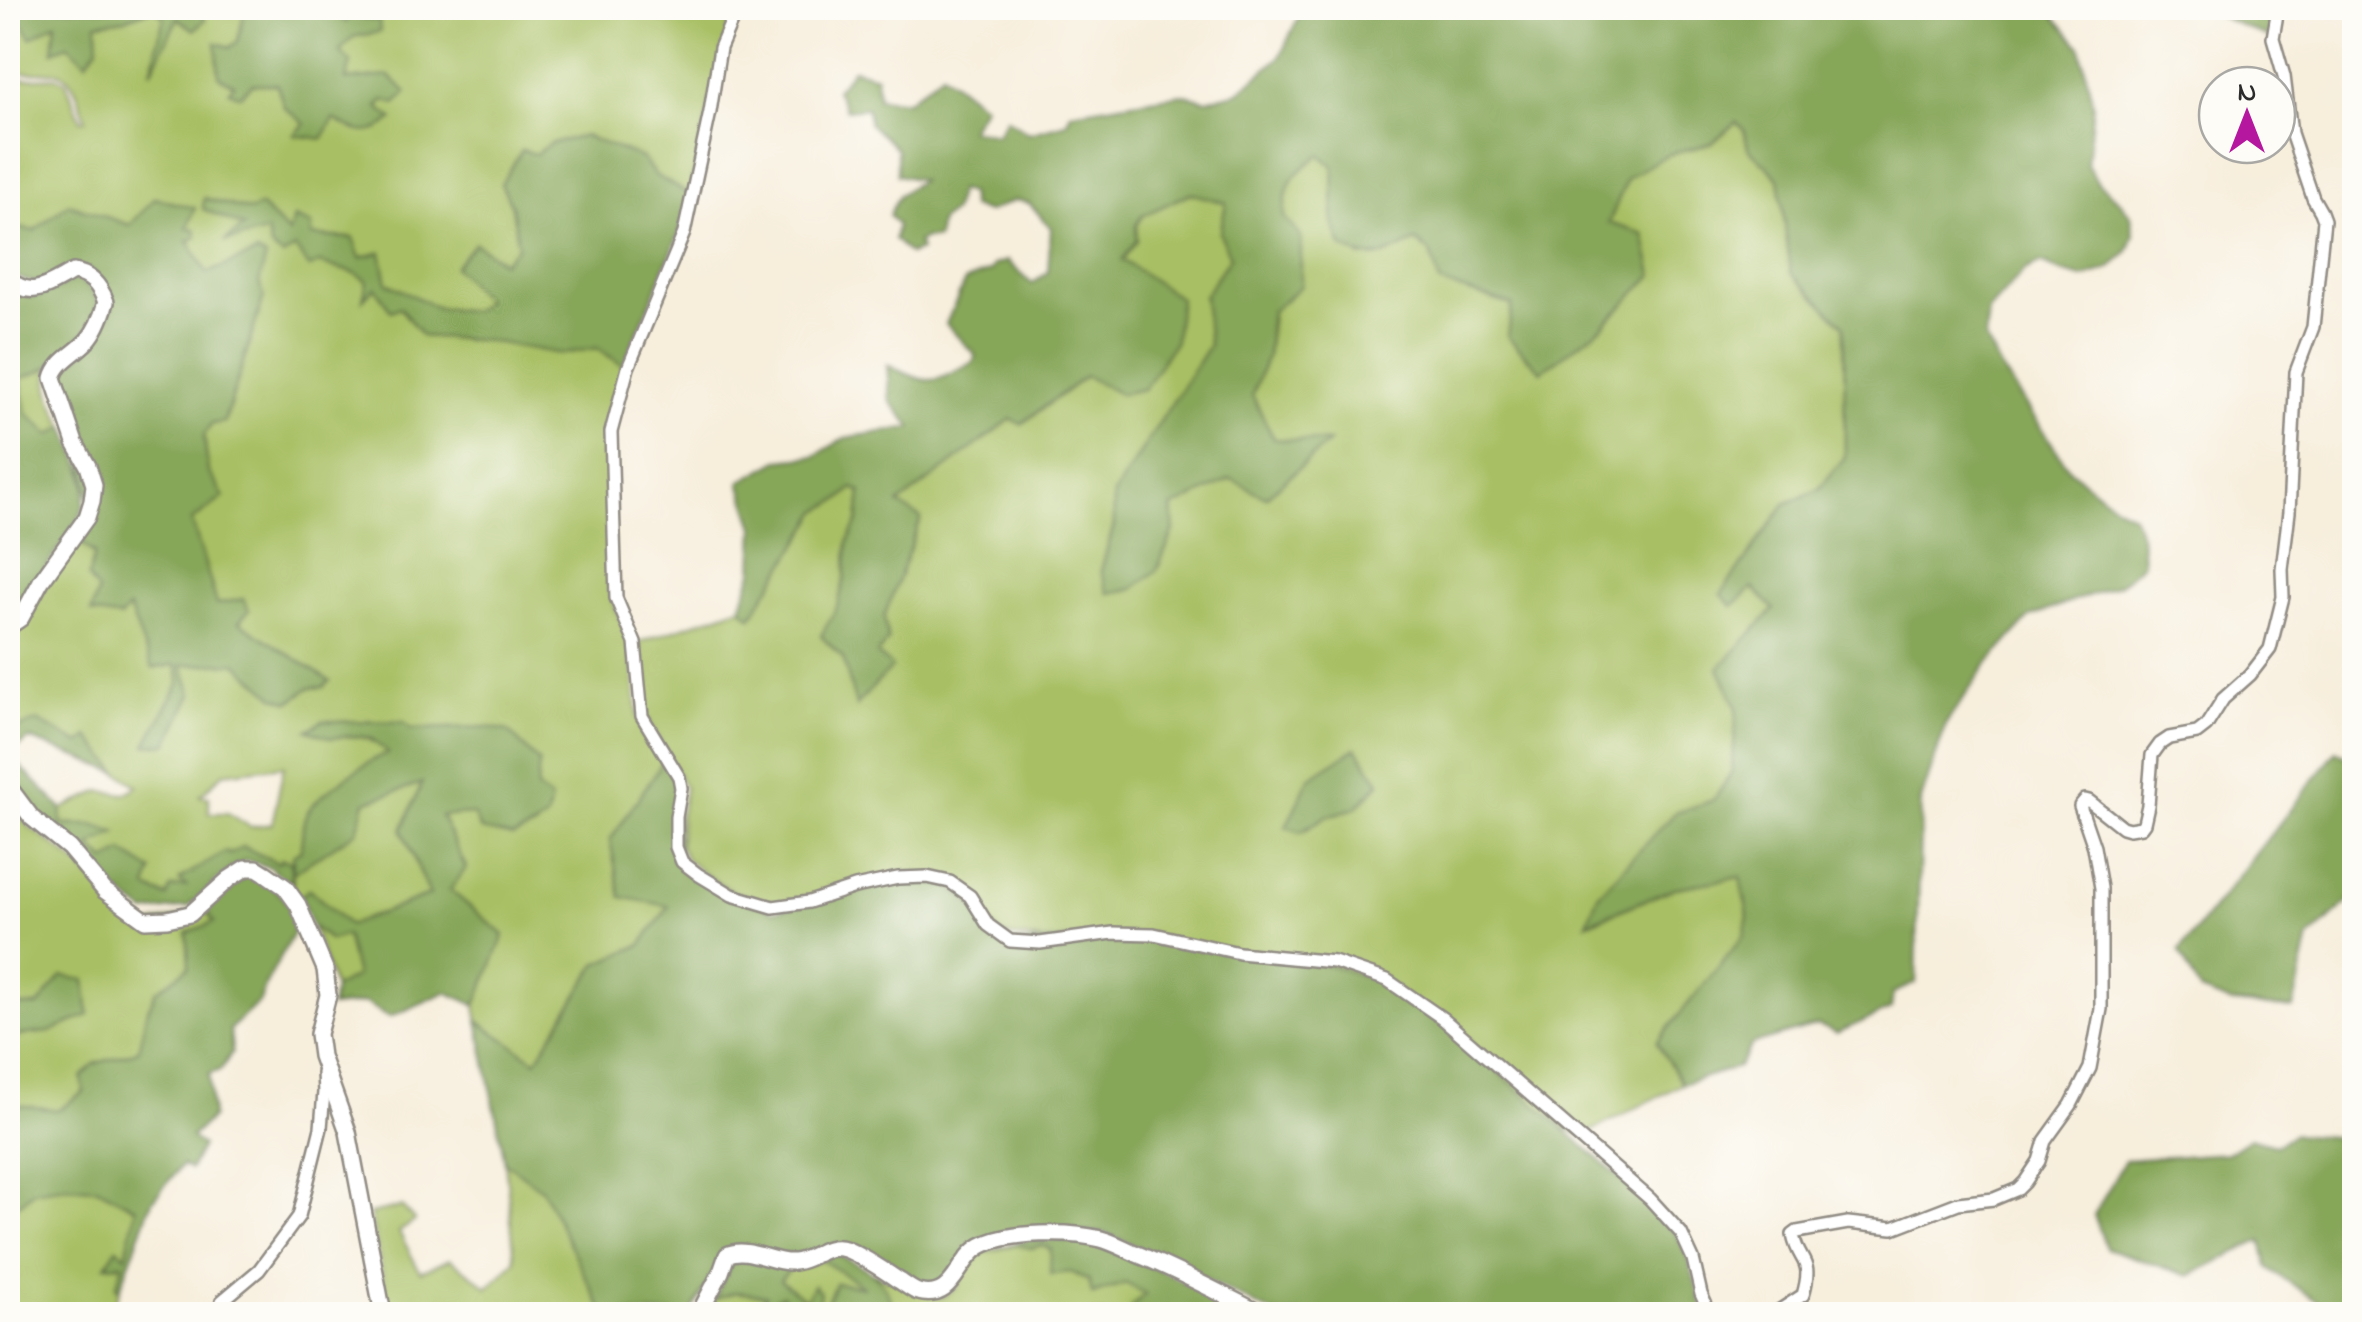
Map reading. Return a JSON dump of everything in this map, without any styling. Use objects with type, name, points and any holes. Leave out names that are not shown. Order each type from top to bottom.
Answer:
[{"type":"street","points":[[737,8],[720,48],[684,233],[628,368],[611,432],[616,598],[634,642],[642,716],[679,777],[676,847],[682,862],[732,895],[772,907],[809,902],[898,878],[927,877],[950,882],[970,896],[988,925],[1010,940],[1040,943],[1113,932],[1154,934],[1238,953],[1334,962],[1387,980],[1442,1018],[1650,1199],[1682,1233],[1710,1314]]},
{"type":"street","points":[[1774,1314],[1803,1295],[1809,1276],[1793,1241],[1797,1232],[1848,1223],[1893,1228],[1958,1202],[1994,1199],[2026,1182],[2090,1068],[2100,1009],[2101,888],[2094,847],[2080,806],[2089,801],[2122,827],[2141,827],[2148,805],[2152,754],[2168,738],[2198,734],[2223,699],[2250,675],[2270,648],[2283,597],[2296,372],[2313,327],[2324,227],[2322,212],[2313,198],[2291,134],[2284,76],[2273,38],[2278,8]]},
{"type":"street","points":[[8,279],[25,291],[34,291],[80,272],[93,280],[106,302],[90,338],[56,369],[54,378],[75,443],[94,485],[92,501],[87,517],[40,581],[21,618],[8,627]]},
{"type":"street","points":[[8,786],[32,818],[70,848],[105,891],[145,920],[190,914],[229,879],[246,868],[257,868],[284,886],[298,905],[325,968],[328,995],[318,1034],[324,1092],[321,1128],[299,1216],[259,1270],[222,1302],[218,1314]]},
{"type":"street","points":[[322,1056],[348,1132],[383,1314]]},
{"type":"street","points":[[699,1314],[733,1252],[795,1262],[836,1247],[918,1292],[938,1292],[952,1284],[964,1262],[980,1247],[1025,1234],[1056,1234],[1102,1239],[1162,1264],[1260,1314]]},
{"type":"green space","points":[[8,8],[56,22],[54,50],[97,23],[125,19],[155,8],[164,17],[153,67],[178,17],[205,20],[199,8],[245,8],[238,41],[231,47],[217,43],[252,84],[277,84],[284,107],[305,124],[295,134],[378,108],[384,100],[346,80],[340,51],[352,37],[361,18],[359,13],[370,8],[733,8],[689,194],[655,175],[642,158],[551,143],[501,184],[512,206],[518,246],[503,262],[486,301],[473,311],[438,308],[387,283],[360,259],[353,238],[312,236],[294,219],[289,234],[251,211],[205,198],[203,209],[245,228],[227,240],[267,232],[319,263],[355,273],[367,281],[365,297],[375,287],[391,311],[399,307],[422,336],[489,341],[562,354],[597,348],[624,366],[613,405],[612,599],[631,644],[638,717],[664,760],[670,905],[641,945],[597,964],[536,1062],[478,1021],[476,1005],[503,935],[449,890],[466,867],[440,816],[474,814],[537,789],[488,727],[412,729],[403,722],[323,721],[331,738],[362,737],[389,753],[374,759],[291,862],[282,859],[278,863],[243,847],[167,897],[146,888],[151,870],[106,861],[90,846],[115,832],[92,825],[61,825],[62,809],[100,791],[125,794],[138,786],[119,773],[89,738],[81,744],[37,721],[8,732],[8,635],[26,622],[47,583],[78,541],[115,581],[152,667],[176,665],[180,682],[147,745],[192,694],[181,665],[235,663],[277,682],[323,687],[217,604],[191,520],[208,471],[204,435],[212,424],[225,422],[264,296],[257,253],[207,274],[188,240],[131,226],[69,204],[34,231],[8,226],[8,79],[58,77],[66,82],[81,120],[86,120],[76,92],[64,75],[8,73]],"holes":[[[284,766],[272,824],[251,827],[228,813],[209,813],[209,797],[200,796],[223,773]]]},
{"type":"green space","points":[[151,8],[125,19],[97,23],[98,47],[86,62],[68,45],[53,51],[56,23],[31,38],[15,10]]},
{"type":"green space","points":[[155,8],[199,8],[205,20],[194,30],[178,18],[151,72],[164,17]]},
{"type":"green space","points":[[245,8],[328,8],[346,22],[350,8],[370,8],[360,13],[361,18],[379,20],[380,32],[353,37],[340,51],[351,62],[346,80],[389,76],[407,92],[396,104],[384,100],[378,107],[393,119],[364,132],[334,119],[322,139],[294,135],[305,124],[284,107],[277,84],[252,84],[240,96],[229,91],[234,84],[219,77],[216,43],[231,47],[238,41]]},
{"type":"green space","points":[[1305,8],[2055,8],[2054,16],[2080,46],[2093,105],[2087,165],[2098,183],[2131,216],[2134,235],[2128,251],[2110,269],[2083,278],[2041,263],[2024,271],[1988,311],[1985,339],[2070,470],[2133,515],[2141,535],[2143,563],[2120,584],[2030,617],[1985,667],[1947,722],[1921,800],[1916,983],[1893,993],[1891,1009],[1837,1033],[1818,1025],[1752,1044],[1738,1067],[1682,1084],[1657,1042],[1744,936],[1748,916],[1741,877],[1675,888],[1587,923],[1598,895],[1675,813],[1714,800],[1732,772],[1737,707],[1719,668],[1774,609],[1753,588],[1732,606],[1721,594],[1785,504],[1818,490],[1845,457],[1844,325],[1791,273],[1779,178],[1748,148],[1744,130],[1736,122],[1712,143],[1667,155],[1627,178],[1609,223],[1644,234],[1653,275],[1602,327],[1541,371],[1508,337],[1512,305],[1440,283],[1430,252],[1416,241],[1371,257],[1342,247],[1333,222],[1334,166],[1320,155],[1310,162],[1292,180],[1284,217],[1301,237],[1301,286],[1271,312],[1267,356],[1252,395],[1274,439],[1329,442],[1266,497],[1231,479],[1172,508],[1174,531],[1157,570],[1133,589],[1108,593],[1101,571],[1114,525],[1114,494],[1209,345],[1204,296],[1230,257],[1220,233],[1226,203],[1190,193],[1142,216],[1136,225],[1137,240],[1122,260],[1180,298],[1175,341],[1144,389],[1120,394],[1085,376],[1021,424],[1011,419],[898,504],[921,518],[884,617],[888,640],[877,654],[892,667],[856,705],[843,658],[821,636],[837,607],[845,578],[848,542],[858,522],[861,492],[853,488],[819,511],[751,617],[741,607],[753,572],[755,527],[740,482],[779,460],[815,456],[845,438],[912,427],[890,401],[887,365],[931,380],[974,362],[975,355],[946,324],[965,281],[1007,261],[1032,284],[1048,272],[1051,228],[1029,203],[1015,200],[988,212],[971,207],[969,193],[959,190],[953,211],[940,221],[937,239],[924,238],[918,243],[920,250],[909,254],[894,239],[897,225],[889,215],[899,195],[921,180],[897,175],[897,149],[869,124],[867,108],[846,110],[836,90],[853,69],[876,76],[878,98],[907,101],[942,73],[984,106],[970,129],[997,134],[1006,118],[1028,133],[1066,123],[1071,112],[1182,94],[1206,100],[1239,92],[1280,57]]},
{"type":"green space","points":[[2274,8],[2269,38],[2204,9]]},
{"type":"green space","points":[[1736,122],[1744,130],[1748,148],[1779,178],[1791,273],[1844,325],[1845,457],[1818,490],[1785,504],[1753,587],[1774,609],[1720,668],[1737,707],[1732,772],[1714,800],[1675,813],[1589,923],[1675,888],[1741,876],[1748,916],[1744,936],[1657,1042],[1682,1084],[1584,1135],[1040,940],[808,899],[773,903],[734,892],[686,859],[680,846],[685,788],[645,714],[639,642],[741,607],[751,616],[819,511],[853,487],[861,492],[858,522],[848,542],[845,578],[837,607],[821,636],[843,658],[857,705],[876,654],[888,640],[884,617],[921,519],[897,504],[1011,419],[1022,424],[1086,376],[1120,394],[1122,260],[1137,240],[1136,225],[1141,216],[1190,193],[1227,203],[1220,233],[1230,257],[1204,296],[1210,345],[1114,494],[1114,524],[1101,571],[1174,531],[1172,508],[1231,479],[1328,443],[1274,439],[1252,395],[1267,356],[1287,188],[1296,173],[1320,154],[1334,166],[1333,222],[1360,257],[1386,255],[1415,240],[1430,252],[1440,283],[1512,305],[1609,223],[1627,178],[1667,155],[1712,143]],"holes":[[[1356,749],[1380,783],[1356,808],[1327,816],[1302,832]]]},
{"type":"green space","points":[[585,136],[642,158],[655,175],[689,194],[680,232],[624,366],[597,348],[562,354],[489,341],[422,336],[400,307],[391,311],[375,287],[363,299],[367,281],[355,273],[319,263],[310,268],[295,248],[283,256],[271,248],[267,232],[224,242],[244,227],[203,209],[204,198],[251,211],[260,206],[289,233],[294,218],[312,225],[312,236],[353,238],[360,258],[381,252],[387,283],[438,308],[473,311],[486,301],[454,267],[475,243],[503,262],[518,246],[512,206],[501,184],[522,150],[536,154],[551,143]]},
{"type":"green space","points":[[155,198],[195,208],[187,228],[195,229],[197,237],[188,241],[207,273],[257,253],[266,257],[259,283],[264,296],[224,422],[212,424],[204,435],[208,471],[224,497],[192,521],[217,604],[243,599],[249,610],[239,622],[330,681],[323,687],[309,688],[290,702],[275,697],[236,663],[182,665],[192,694],[167,744],[146,745],[180,682],[177,665],[152,668],[129,608],[120,618],[91,613],[98,591],[88,578],[95,553],[78,541],[93,520],[81,440],[60,379],[61,373],[99,333],[113,302],[89,269],[37,283],[8,270],[8,226],[34,231],[68,204],[130,225]]},
{"type":"green space","points":[[74,279],[83,282],[99,303],[92,321],[58,360],[20,379],[27,413],[50,435],[65,427],[83,470],[84,502],[81,515],[16,614],[8,620],[8,287],[34,296]]},
{"type":"green space","points":[[50,367],[49,390],[65,427],[50,435],[27,413],[20,378]]},
{"type":"green space","points":[[37,721],[80,744],[89,737],[119,773],[29,739],[8,754],[8,732]]},
{"type":"green space","points":[[323,721],[404,722],[412,729],[488,727],[508,731],[539,762],[537,789],[551,799],[547,817],[535,827],[513,837],[481,830],[473,814],[441,816],[466,868],[450,890],[504,935],[476,1005],[446,992],[390,1017],[365,1003],[331,1007],[334,988],[356,976],[346,935],[330,940],[312,926],[300,897],[309,889],[349,925],[430,895],[402,830],[422,783],[365,802],[357,831],[293,873],[293,855],[301,850],[304,821],[310,809],[342,780],[388,753],[371,738],[331,738],[308,730]]},
{"type":"green space","points":[[1356,748],[1380,782],[1356,808],[1327,816],[1301,832],[1286,827],[1309,778]]},
{"type":"green space","points":[[2336,751],[2354,760],[2354,897],[2309,938],[2293,1009],[2232,1003],[2200,991],[2179,952]]},
{"type":"green space","points":[[8,754],[62,809],[61,825],[92,825],[116,833],[90,846],[106,861],[123,852],[152,871],[147,888],[167,897],[171,888],[186,886],[179,880],[225,852],[230,854],[243,847],[278,863],[281,859],[291,862],[291,884],[269,867],[246,860],[188,907],[146,913],[110,886],[37,816],[8,776]]},
{"type":"green space","points":[[664,760],[675,779],[678,864],[773,911],[899,882],[927,881],[949,886],[967,899],[1009,944],[1113,936],[1154,938],[1333,966],[1386,983],[1440,1021],[1648,1202],[1678,1236],[1705,1314],[1274,1314],[1104,1233],[1005,1232],[937,1285],[920,1285],[862,1252],[795,1256],[739,1245],[716,1269],[690,1314],[604,1314],[542,1189],[505,1162],[478,1021],[536,1061],[597,964],[641,945],[669,906],[621,897],[610,840]]},
{"type":"green space","points":[[423,782],[402,830],[430,895],[349,925],[310,890],[300,897],[293,888],[293,873],[357,831],[364,802]]},
{"type":"green space","points":[[8,798],[27,825],[65,853],[143,926],[205,909],[214,922],[189,967],[156,991],[138,1051],[94,1064],[84,1092],[59,1110],[8,1104],[8,1043],[20,1035],[49,1032],[38,1006],[16,1006],[8,1011]]},
{"type":"green space","points":[[247,874],[279,892],[298,924],[260,1001],[230,1029],[232,1052],[221,1070],[209,1074],[212,1117],[191,1137],[202,1146],[190,1169],[182,1165],[152,1201],[120,1289],[116,1287],[123,1264],[106,1265],[117,1248],[126,1256],[136,1208],[98,1188],[65,1186],[33,1191],[8,1208],[8,1104],[59,1110],[84,1092],[82,1077],[94,1064],[138,1051],[156,991],[189,967],[187,933],[214,922],[205,909]]},
{"type":"green space","points":[[312,926],[346,934],[356,976],[334,988]]},
{"type":"green space","points":[[62,976],[85,980],[89,1015],[49,1032],[20,1035],[8,1043],[8,1011],[16,1006],[38,1006]]},
{"type":"green space","points":[[2295,1134],[2354,1139],[2354,1309],[2331,1310],[2268,1268],[2262,1240],[2189,1276],[2106,1248],[2094,1215],[2125,1160],[2227,1153],[2250,1138],[2275,1145]]},
{"type":"green space","points":[[505,1162],[542,1188],[604,1314],[390,1314],[370,1214],[402,1207],[415,1221],[399,1232],[420,1272],[450,1259],[488,1287],[515,1261]]},
{"type":"green space","points":[[65,1186],[98,1188],[136,1209],[126,1257],[107,1265],[124,1264],[111,1314],[8,1314],[8,1208],[33,1191]]},
{"type":"green space","points":[[1026,1240],[1100,1245],[1247,1314],[1132,1314],[1131,1307],[1146,1294],[1125,1283],[1092,1294],[1089,1280],[1070,1272],[1050,1274],[1051,1249],[1042,1245],[1015,1245],[984,1252]]},
{"type":"green space","points":[[1015,1245],[1051,1249],[1070,1272],[1089,1280],[1093,1294],[1125,1283],[1147,1294],[1131,1307],[1132,1314],[895,1314],[876,1274],[941,1298],[957,1288],[969,1266],[984,1252]]},
{"type":"green space","points":[[836,1254],[875,1275],[895,1314],[824,1314],[836,1283],[864,1287],[822,1260]]},
{"type":"green space","points":[[733,1260],[791,1268],[780,1280],[805,1300],[814,1285],[820,1293],[816,1314],[795,1314],[782,1295],[751,1314],[747,1303],[760,1303],[766,1296],[736,1292],[714,1299]]},
{"type":"green space","points":[[822,1260],[867,1288],[822,1311],[824,1314],[816,1314],[820,1293],[813,1286],[805,1301],[780,1280],[791,1268]]},
{"type":"green space","points":[[736,1292],[767,1296],[751,1313],[782,1295],[795,1314],[706,1314],[714,1299]]}]
